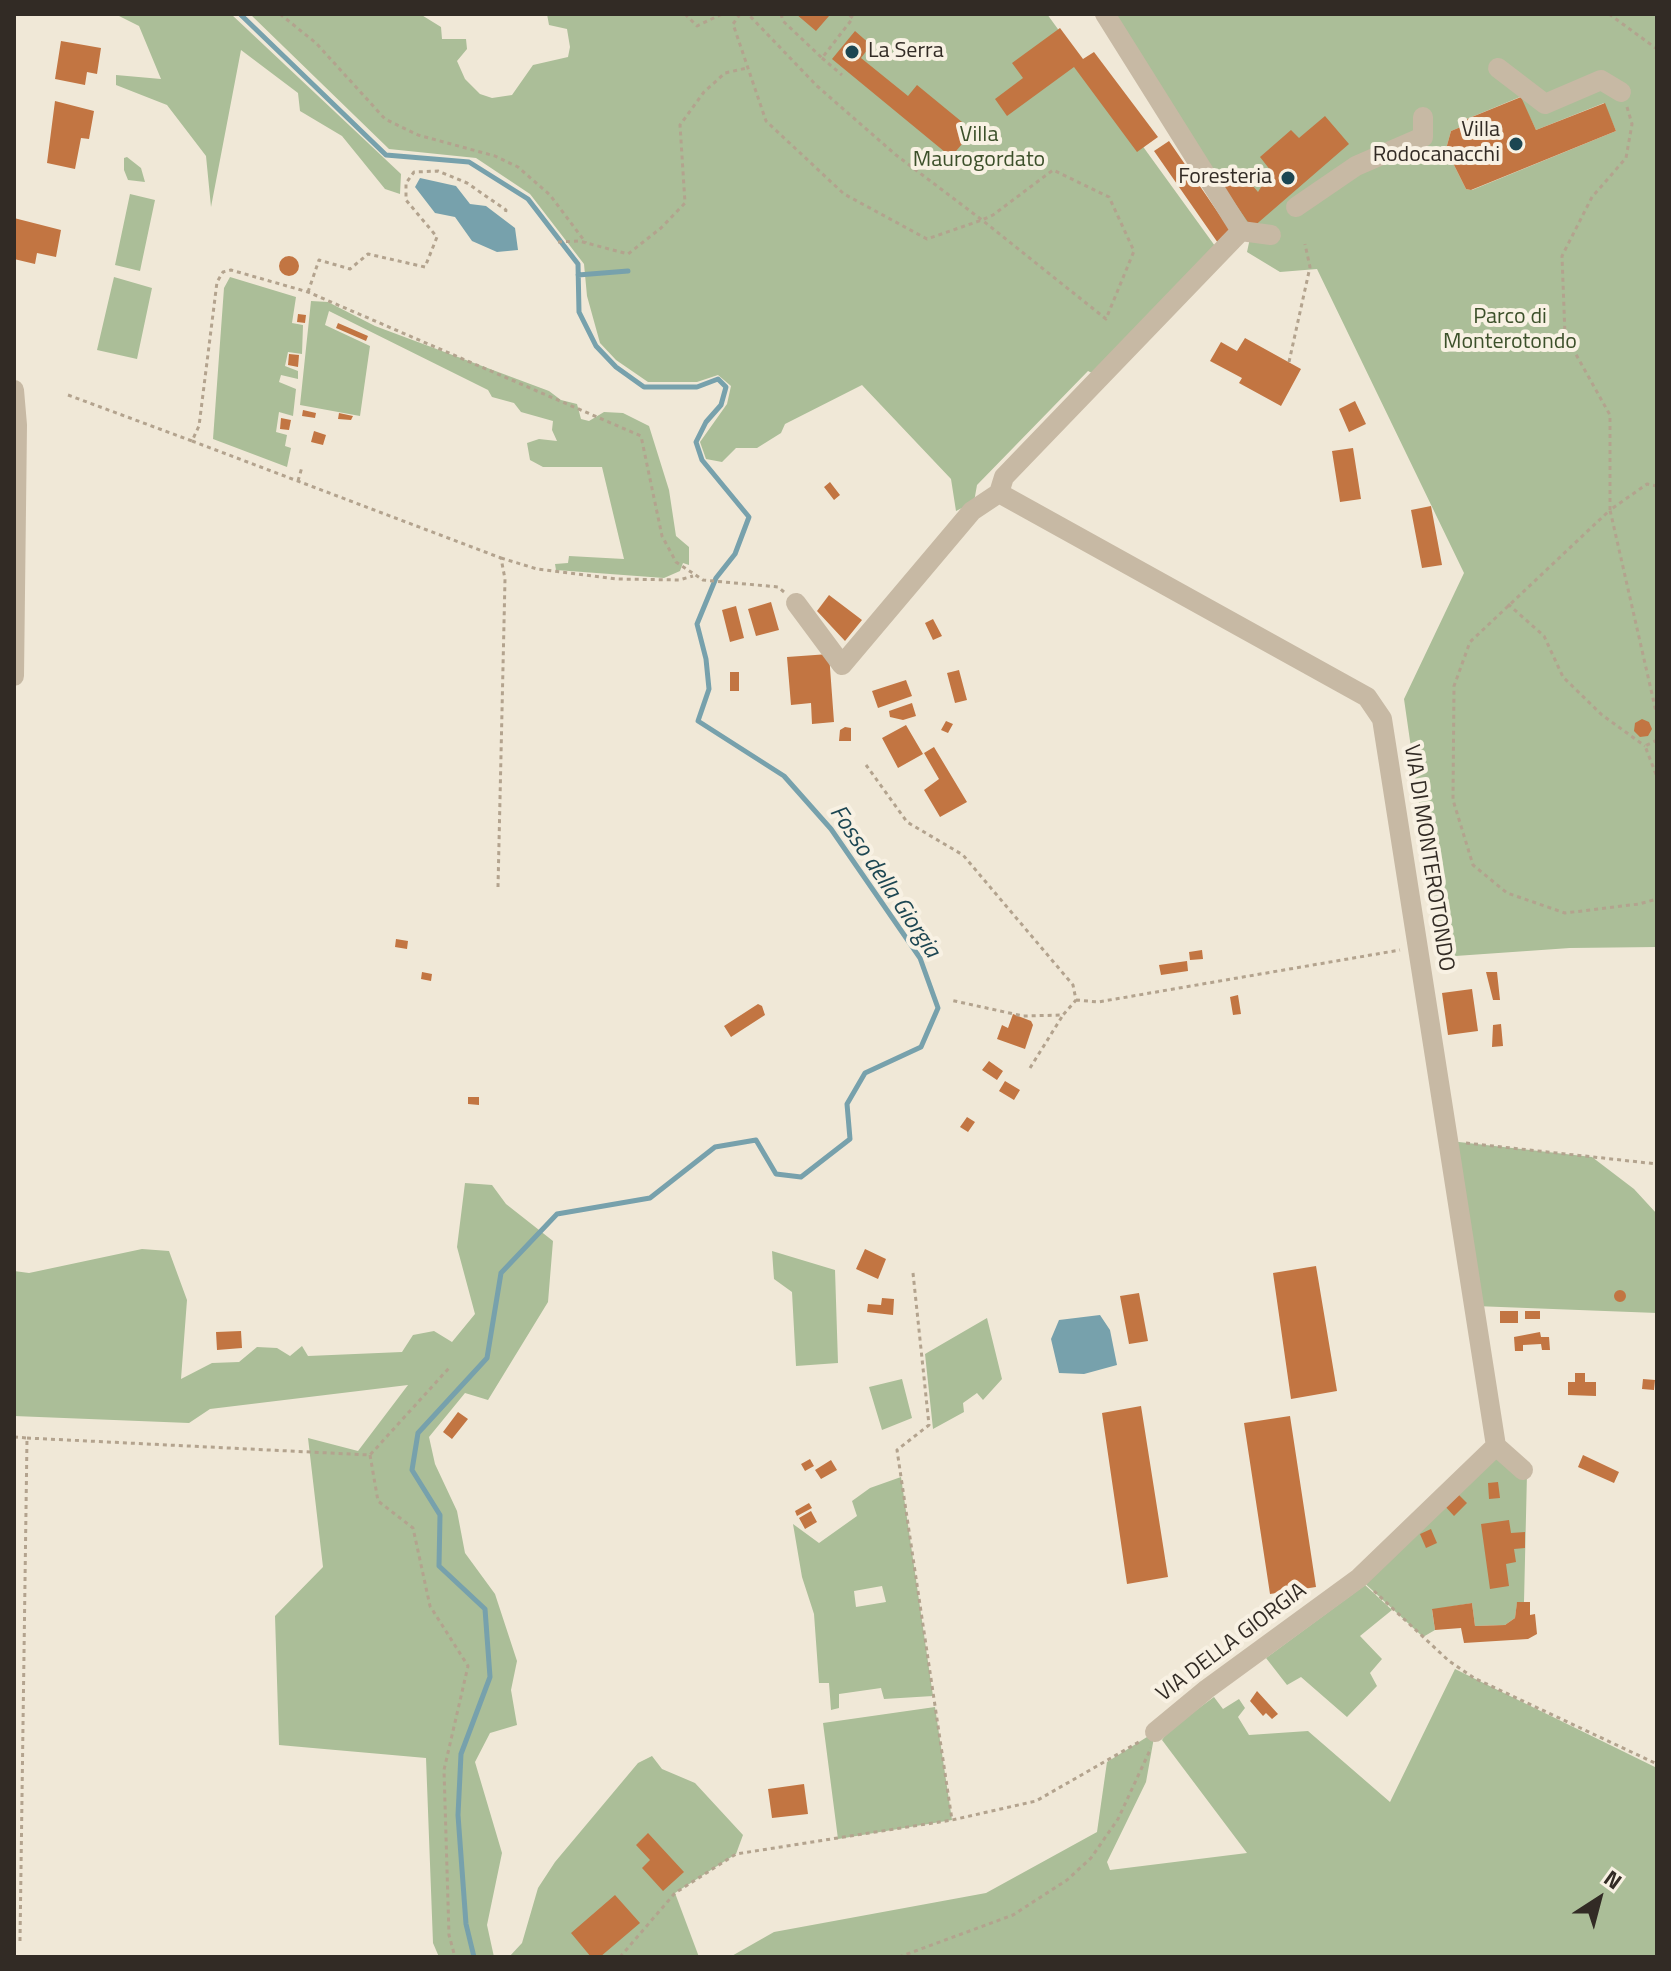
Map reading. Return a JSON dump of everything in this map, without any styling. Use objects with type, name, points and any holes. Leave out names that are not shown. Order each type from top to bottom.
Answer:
[{"type":"street","points":[[1105,14],[1241,231]]},
{"type":"street","points":[[1498,68],[1545,104],[1601,80],[1621,92]]},
{"type":"street","points":[[1296,207],[1356,166],[1423,137],[1423,117]]},
{"type":"street","points":[[1241,231],[1271,235]]},
{"type":"street","points":[[796,603],[842,665],[972,511],[999,493],[1004,477],[1241,231]]},
{"type":"street","points":[[14,390],[17,425],[14,676]]},
{"type":"street","name":"VIA DI MONTEROTONDO","points":[[999,493],[1367,697],[1382,719],[1496,1446]]},
{"type":"street","points":[[1496,1446],[1523,1470]]},
{"type":"street","name":"VIA DELLA GIORGIA","points":[[1155,1732],[1207,1689],[1359,1578],[1496,1446]]},
{"type":"path","points":[[280,14],[316,43],[385,119],[418,135],[495,156],[518,167],[550,195],[586,243]]},
{"type":"path","points":[[685,14],[697,26],[722,14]]},
{"type":"path","points":[[740,14],[733,24],[766,121],[844,194],[927,239],[982,220],[1053,170],[1109,197],[1134,251],[1106,319],[982,220],[885,145],[817,86],[748,14]]},
{"type":"path","points":[[781,14],[783,21],[842,75]]},
{"type":"path","points":[[822,58],[853,18],[848,14]]},
{"type":"path","points":[[1609,14],[1657,49]]},
{"type":"path","points":[[558,242],[586,243],[628,254],[661,228],[685,203],[680,125],[704,92],[725,73],[747,68]]},
{"type":"path","points":[[1621,92],[1632,124],[1626,158],[1592,197],[1562,256],[1565,335],[1610,415],[1610,510],[1657,716]]},
{"type":"path","points":[[308,292],[319,260],[350,269],[368,254],[425,267],[437,237],[406,200],[406,183],[414,172],[438,171],[467,183],[506,210],[505,215]]},
{"type":"path","points":[[1289,362],[1310,267],[1305,244]]},
{"type":"path","points":[[192,441],[199,426],[219,277],[231,270],[308,292],[641,436],[662,536],[676,562],[703,580],[778,587],[796,603]]},
{"type":"path","points":[[68,395],[537,569],[617,579],[679,580],[693,576]]},
{"type":"path","points":[[298,481],[302,467]]},
{"type":"path","points":[[1657,486],[1647,484],[1610,510],[1470,642],[1454,686],[1453,800],[1473,865],[1507,893],[1565,913],[1657,899]]},
{"type":"path","points":[[498,887],[505,579],[501,558]]},
{"type":"path","points":[[1508,604],[1544,636],[1563,677],[1602,715],[1645,746],[1657,777]]},
{"type":"path","points":[[1645,746],[1657,740]]},
{"type":"path","points":[[866,765],[907,822],[963,855],[1073,985],[1076,1000]]},
{"type":"path","points":[[1076,1000],[1098,1002],[1418,946]]},
{"type":"path","points":[[950,1000],[1023,1016],[1063,1015]]},
{"type":"path","points":[[1030,1068],[1076,1000]]},
{"type":"path","points":[[1450,1141],[1657,1164]]},
{"type":"path","points":[[913,1273],[929,1425],[897,1450],[952,1820]]},
{"type":"path","points":[[370,1455],[449,1368]]},
{"type":"path","points":[[14,1437],[370,1455]]},
{"type":"path","points":[[20,1941],[27,1438]]},
{"type":"path","points":[[370,1455],[378,1501],[413,1528],[430,1606],[468,1666],[444,1770],[449,1935],[455,1957]]},
{"type":"path","points":[[1359,1578],[1449,1661],[1474,1678],[1657,1764]]},
{"type":"path","points":[[620,1957],[675,1893],[736,1854],[952,1820],[1036,1801],[1155,1732]]},
{"type":"path","name":"VIA DELLA GIORGIA","points":[[899,1957],[1013,1915],[1067,1880],[1091,1858],[1118,1819],[1155,1732]]},
{"type":"green space","points":[[115,14],[231,14],[401,174],[400,194],[385,189],[342,136],[300,111],[298,93],[241,50],[211,207],[206,156],[167,105],[116,85],[116,75],[161,79],[139,26]]},
{"type":"green space","points":[[250,14],[420,14],[441,27],[442,39],[466,39],[467,49],[457,61],[465,79],[480,94],[492,98],[512,95],[533,65],[568,57],[567,29],[549,25],[547,14],[1047,14],[1215,246],[1094,374],[1088,371],[977,485],[974,502],[956,511],[951,479],[862,385],[785,424],[781,433],[757,448],[736,448],[722,462],[706,459],[700,442],[727,404],[731,386],[718,375],[697,382],[648,382],[616,360],[600,343],[587,296],[584,264],[530,194],[476,158],[389,149]]},
{"type":"green space","name":"Parco di Monterotondo","points":[[1113,14],[1657,14],[1657,947],[1570,948],[1441,957],[1404,699],[1464,573],[1317,269],[1280,272],[1247,252],[1250,238]],"holes":[[[1520,97],[1536,130],[1604,103],[1616,131],[1472,190],[1466,189],[1446,149],[1451,131],[1463,126],[1462,121]]]},
{"type":"green space","points":[[124,158],[141,168],[145,182],[128,180],[124,170]]},
{"type":"green space","points":[[130,194],[155,200],[140,271],[115,265]]},
{"type":"green space","points":[[114,277],[152,288],[137,359],[97,350]]},
{"type":"green space","points":[[230,277],[296,297],[292,323],[303,325],[302,354],[288,352],[285,366],[298,371],[298,379],[281,375],[279,382],[296,389],[293,416],[279,412],[276,432],[287,435],[285,446],[291,448],[287,467],[213,439],[224,288]]},
{"type":"green space","points":[[311,301],[328,302],[375,326],[549,391],[561,400],[577,404],[581,419],[589,421],[604,412],[623,413],[649,426],[669,490],[676,536],[689,547],[689,565],[683,563],[680,571],[664,578],[556,570],[555,564],[568,563],[569,556],[624,559],[602,467],[543,467],[530,460],[527,443],[539,439],[557,441],[552,430],[553,421],[521,412],[514,403],[492,397],[488,390],[329,311],[325,325],[370,346],[360,416],[300,405]]},
{"type":"green space","points":[[1450,1141],[1592,1157],[1634,1189],[1657,1214],[1657,1313],[1475,1306]]},
{"type":"green space","points":[[465,1183],[492,1185],[506,1204],[553,1241],[548,1302],[488,1400],[465,1393],[429,1437],[435,1464],[457,1511],[465,1553],[495,1594],[517,1661],[511,1690],[517,1725],[490,1733],[475,1762],[502,1853],[487,1925],[494,1957],[439,1957],[433,1943],[426,1758],[279,1745],[275,1616],[323,1567],[308,1438],[358,1451],[408,1385],[210,1409],[189,1423],[14,1416],[14,1271],[29,1273],[142,1249],[169,1251],[187,1300],[181,1379],[212,1363],[239,1362],[257,1347],[277,1348],[290,1356],[302,1346],[308,1356],[402,1352],[413,1335],[434,1331],[452,1342],[475,1314],[457,1247]]},
{"type":"green space","points":[[772,1251],[835,1270],[838,1363],[796,1366],[792,1292],[774,1279]]},
{"type":"green space","points":[[987,1318],[1002,1379],[983,1400],[977,1393],[963,1403],[964,1412],[933,1429],[925,1354]]},
{"type":"green space","points":[[902,1379],[912,1418],[882,1430],[869,1387]]},
{"type":"green space","points":[[1496,1446],[1527,1473],[1524,1602],[1517,1603],[1515,1618],[1505,1625],[1475,1626],[1472,1603],[1432,1610],[1435,1630],[1423,1637],[1359,1578]]},
{"type":"green space","points":[[901,1477],[933,1696],[884,1699],[881,1688],[839,1694],[839,1708],[831,1710],[829,1683],[819,1683],[814,1614],[802,1577],[793,1524],[819,1543],[857,1516],[852,1501],[870,1488]],"holes":[[[882,1586],[886,1602],[856,1607],[854,1591]]]},
{"type":"green space","points":[[1365,1585],[1392,1610],[1360,1636],[1382,1659],[1370,1673],[1377,1686],[1347,1717],[1301,1677],[1287,1685],[1266,1658]]},
{"type":"green space","points":[[1455,1669],[1657,1768],[1657,1957],[730,1957],[774,1932],[986,1893],[1097,1832],[1107,1762],[1155,1732],[1146,1782],[1107,1862],[1110,1870],[1247,1853],[1162,1740],[1169,1730],[1214,1697],[1223,1709],[1239,1699],[1245,1708],[1238,1717],[1249,1735],[1308,1731],[1390,1802]]},
{"type":"green space","points":[[935,1707],[952,1820],[838,1839],[823,1723]]},
{"type":"green space","points":[[652,1756],[662,1769],[695,1783],[743,1835],[736,1854],[675,1893],[699,1957],[509,1957],[522,1943],[538,1888],[555,1862],[638,1763]]},
{"type":"water","points":[[420,178],[456,186],[470,204],[486,206],[515,228],[518,250],[497,252],[472,241],[455,217],[435,213],[415,187]]},
{"type":"water","points":[[1100,1315],[1110,1330],[1117,1365],[1084,1374],[1059,1373],[1051,1339],[1059,1320]]},
{"type":"building","points":[[796,14],[826,14],[829,16],[816,31]]},
{"type":"building","points":[[1060,28],[1083,59],[1094,52],[1158,137],[1137,152],[1074,67],[1007,116],[995,99],[1023,78],[1012,63]]},
{"type":"building","name":"Villa Maurogordato","points":[[855,31],[871,45],[861,58],[908,96],[917,85],[973,131],[951,157],[832,59]]},
{"type":"building","points":[[61,41],[101,48],[97,74],[87,72],[85,85],[55,79]]},
{"type":"building","name":"Villa Rodocanacchi","points":[[1521,97],[1536,130],[1605,103],[1616,131],[1471,190],[1466,189],[1446,149],[1451,131],[1463,126],[1462,121]]},
{"type":"building","points":[[55,101],[94,111],[89,139],[81,138],[75,169],[47,163]]},
{"type":"building","name":"Foresteria","points":[[1325,116],[1349,144],[1252,228],[1223,186],[1241,172],[1258,192],[1271,171],[1260,157],[1291,130],[1299,138]]},
{"type":"building","points":[[1169,141],[1230,230],[1218,243],[1154,151]]},
{"type":"building","points":[[14,218],[61,230],[56,257],[37,253],[35,264],[14,259]]},
{"type":"building","points":[[289,256],[296,259],[299,266],[296,273],[289,276],[282,273],[279,266],[282,259]]},
{"type":"building","points":[[298,314],[306,315],[305,323],[297,322]]},
{"type":"building","points":[[338,323],[368,336],[366,341],[336,328]]},
{"type":"building","points":[[1245,338],[1301,369],[1281,406],[1239,383],[1242,378],[1210,361],[1221,342],[1237,351]]},
{"type":"building","points":[[289,354],[299,355],[298,367],[288,365]]},
{"type":"building","points":[[1355,401],[1366,424],[1349,432],[1339,409]]},
{"type":"building","points":[[303,410],[316,413],[315,418],[302,416]]},
{"type":"building","points":[[339,413],[353,416],[351,420],[338,419]]},
{"type":"building","points":[[281,418],[291,420],[289,430],[280,429]]},
{"type":"building","points":[[314,431],[326,435],[323,445],[311,442]]},
{"type":"building","points":[[1353,448],[1361,499],[1340,502],[1332,451]]},
{"type":"building","points":[[830,482],[840,495],[834,500],[824,487]]},
{"type":"building","points":[[1431,506],[1442,565],[1422,568],[1411,510]]},
{"type":"building","points":[[829,595],[862,620],[845,641],[817,611]]},
{"type":"building","points":[[771,602],[779,630],[756,636],[748,609]]},
{"type":"building","points":[[736,606],[744,638],[730,642],[722,610]]},
{"type":"building","points":[[933,619],[942,636],[933,640],[925,623]]},
{"type":"building","points":[[829,654],[834,722],[812,724],[811,703],[791,705],[787,657]]},
{"type":"building","points":[[959,670],[967,700],[955,703],[947,673]]},
{"type":"building","points":[[730,672],[739,672],[739,691],[730,691]]},
{"type":"building","points":[[906,680],[912,696],[878,708],[872,691]]},
{"type":"building","points":[[912,703],[916,716],[903,720],[890,717],[889,711]]},
{"type":"building","points":[[1642,719],[1649,722],[1652,729],[1648,736],[1640,737],[1634,731],[1635,723]]},
{"type":"building","points":[[946,721],[953,724],[948,733],[941,730]]},
{"type":"building","points":[[906,725],[923,754],[898,768],[882,738]]},
{"type":"building","points":[[851,728],[851,741],[839,741],[840,730]]},
{"type":"building","points":[[934,747],[967,802],[940,817],[924,790],[939,779],[924,753]]},
{"type":"building","points":[[396,939],[408,941],[407,949],[395,947]]},
{"type":"building","points":[[1202,950],[1203,959],[1190,960],[1189,952]]},
{"type":"building","points":[[1187,961],[1188,971],[1161,975],[1159,965]]},
{"type":"building","points":[[422,972],[432,974],[431,981],[421,979]]},
{"type":"building","points":[[1486,972],[1497,972],[1500,1000],[1493,1000]]},
{"type":"building","points":[[1472,989],[1478,1031],[1448,1035],[1442,993]]},
{"type":"building","points":[[1238,995],[1241,1014],[1233,1015],[1230,997]]},
{"type":"building","points":[[758,1004],[765,1015],[731,1037],[724,1026]]},
{"type":"building","points":[[1013,1014],[1031,1021],[1033,1025],[1025,1049],[997,1039],[1002,1025],[1008,1028]]},
{"type":"building","points":[[1501,1024],[1503,1046],[1492,1047],[1493,1025]]},
{"type":"building","points":[[989,1061],[1003,1071],[997,1080],[982,1070]]},
{"type":"building","points":[[1005,1081],[1020,1090],[1014,1100],[999,1091]]},
{"type":"building","points":[[468,1097],[479,1097],[479,1105],[468,1104]]},
{"type":"building","points":[[967,1117],[975,1122],[968,1132],[960,1127]]},
{"type":"building","points":[[865,1249],[886,1259],[878,1279],[856,1269]]},
{"type":"building","points":[[1316,1266],[1337,1391],[1291,1399],[1273,1273]]},
{"type":"building","points":[[1620,1290],[1626,1296],[1620,1302],[1614,1296]]},
{"type":"building","points":[[1139,1293],[1148,1341],[1129,1344],[1120,1296]]},
{"type":"building","points":[[882,1298],[894,1299],[893,1315],[867,1312],[868,1304],[881,1305]]},
{"type":"building","points":[[1500,1311],[1518,1311],[1518,1323],[1500,1323]]},
{"type":"building","points":[[1525,1311],[1540,1311],[1540,1319],[1525,1319]]},
{"type":"building","points":[[241,1331],[242,1348],[217,1350],[216,1332]]},
{"type":"building","points":[[1540,1332],[1541,1337],[1549,1337],[1550,1350],[1542,1350],[1541,1344],[1523,1345],[1523,1351],[1515,1351],[1514,1337]]},
{"type":"building","points":[[1575,1373],[1585,1373],[1585,1382],[1596,1382],[1596,1396],[1568,1395],[1568,1382],[1575,1382]]},
{"type":"building","points":[[1643,1379],[1655,1380],[1654,1390],[1642,1389]]},
{"type":"building","points":[[1141,1406],[1168,1577],[1127,1584],[1102,1413]]},
{"type":"building","points":[[458,1412],[468,1419],[452,1439],[443,1432]]},
{"type":"building","points":[[1290,1416],[1316,1587],[1270,1594],[1244,1423]]},
{"type":"building","points":[[1583,1455],[1619,1472],[1614,1483],[1578,1467]]},
{"type":"building","points":[[810,1459],[814,1466],[805,1471],[801,1464]]},
{"type":"building","points":[[831,1460],[837,1470],[821,1479],[815,1470]]},
{"type":"building","points":[[1498,1482],[1500,1498],[1489,1499],[1488,1483]]},
{"type":"building","points":[[1456,1492],[1467,1503],[1454,1516],[1443,1504]]},
{"type":"building","points":[[809,1503],[812,1508],[797,1516],[795,1511]]},
{"type":"building","points":[[811,1511],[817,1522],[805,1529],[799,1518]]},
{"type":"building","points":[[1509,1520],[1511,1533],[1525,1532],[1525,1548],[1514,1549],[1516,1562],[1506,1564],[1509,1586],[1490,1589],[1481,1524]]},
{"type":"building","points":[[1431,1529],[1437,1543],[1426,1548],[1420,1534]]},
{"type":"building","points":[[1517,1602],[1530,1602],[1530,1615],[1535,1614],[1537,1634],[1528,1639],[1464,1643],[1461,1628],[1435,1630],[1432,1609],[1472,1603],[1475,1626],[1505,1625],[1515,1618]]},
{"type":"building","points":[[1257,1691],[1278,1714],[1272,1719],[1266,1713],[1263,1716],[1250,1701]]},
{"type":"building","points":[[804,1784],[808,1814],[772,1818],[768,1789]]},
{"type":"building","points":[[648,1833],[684,1872],[663,1891],[642,1868],[650,1860],[636,1845]]},
{"type":"building","points":[[615,1895],[640,1923],[600,1957],[591,1957],[571,1933]]},
{"type":"waterway","name":"Fosso della Giorgia","points":[[240,14],[386,155],[469,162],[528,199],[578,264],[579,312],[596,346],[616,367],[644,387],[697,387],[718,379],[726,387],[721,405],[706,422],[696,442],[702,460],[749,517],[735,554],[716,578],[697,624],[706,659],[709,689],[698,721],[784,776],[831,829],[920,958],[938,1008],[921,1047],[865,1073],[847,1104],[850,1139],[801,1177],[776,1174],[756,1140],[715,1147],[650,1198],[557,1214],[501,1273],[487,1358],[418,1433],[412,1470],[440,1515],[439,1566],[485,1609],[490,1677],[461,1754],[458,1815],[466,1924],[474,1957]]},
{"type":"waterway","points":[[578,275],[628,271]]},
{"type":"place","name":"La Serra","points":[[852,52]]},
{"type":"place","name":"Villa Rodocanacchi","points":[[1516,144]]},
{"type":"place","name":"Foresteria","points":[[1288,178]]}]
